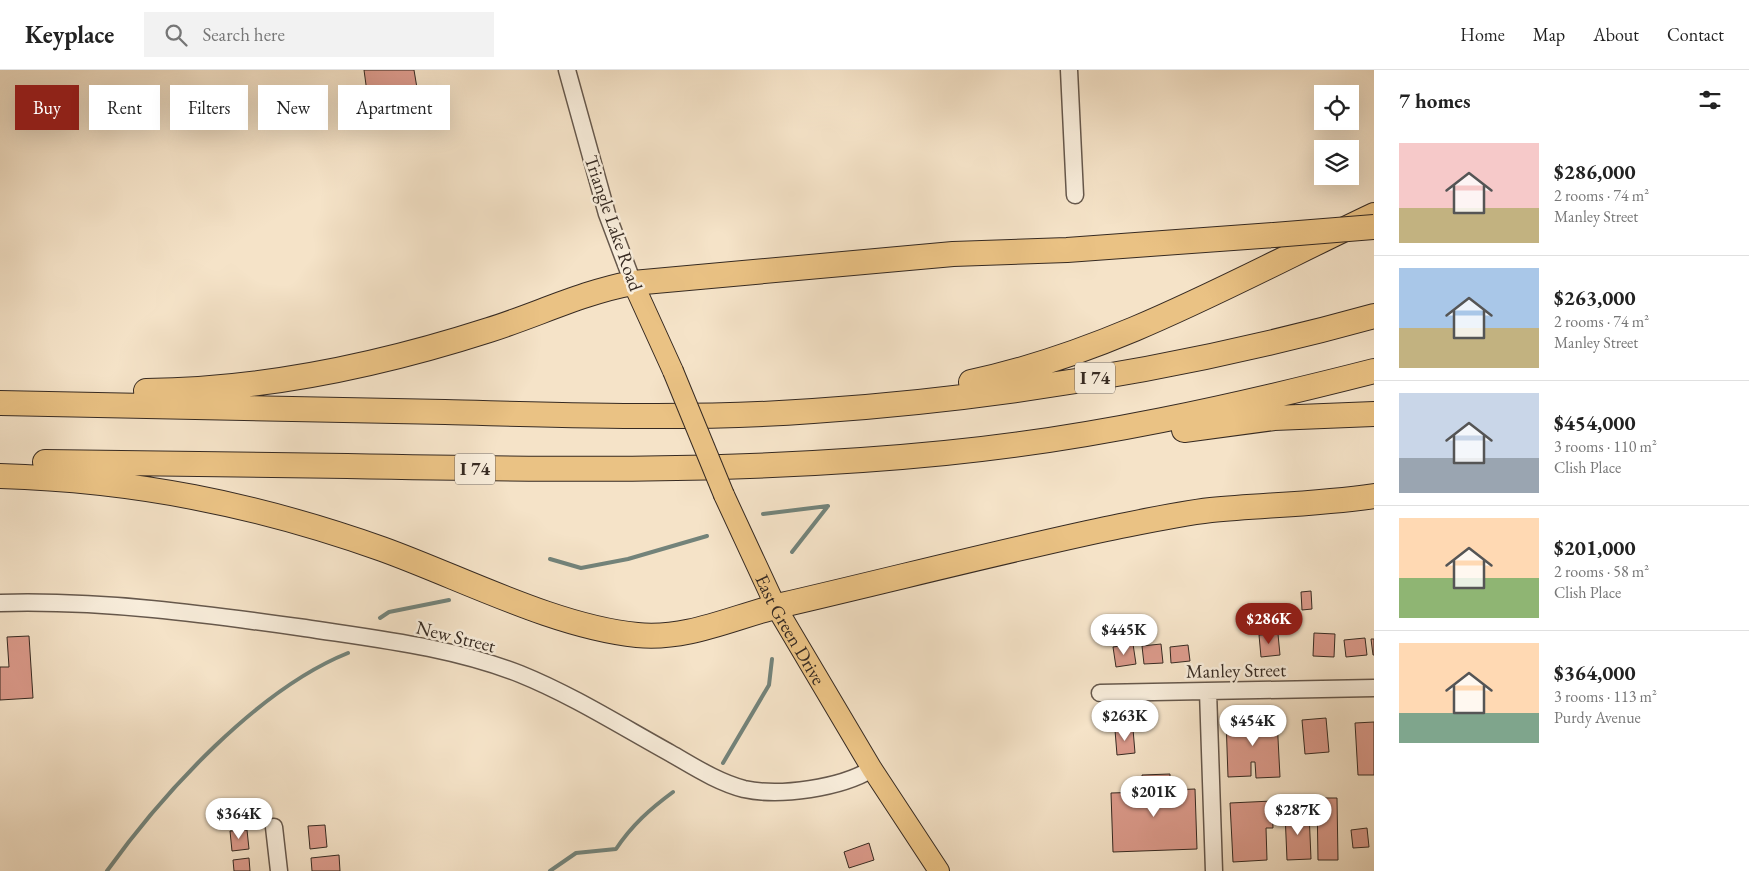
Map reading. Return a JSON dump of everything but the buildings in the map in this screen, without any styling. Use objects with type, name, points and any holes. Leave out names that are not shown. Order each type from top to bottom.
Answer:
[{"type":"highway","points":[[812,411],[861,397],[932,388],[999,376],[1069,355],[1168,313],[1374,215]]},
{"type":"highway","points":[[0,398],[28,390],[165,391],[260,384],[311,376],[407,355],[489,330],[605,288],[633,283],[953,254],[1067,250],[1374,227]]},
{"type":"highway","name":"I 74","points":[[0,403],[590,415],[716,415],[812,411],[943,399],[1086,380],[1237,351],[1374,316]]},
{"type":"highway","name":"I 74","points":[[0,462],[539,470],[664,469],[809,464],[949,453],[1130,426],[1226,406],[1374,371]]},
{"type":"highway","points":[[949,453],[989,457],[1274,418],[1374,414]]},
{"type":"highway","points":[[0,476],[74,479],[114,484],[212,500],[272,513],[386,551],[530,606],[611,631],[638,635],[687,634],[776,607],[1117,527],[1208,511],[1374,496]]},
{"type":"main road","name":"Triangle Lake Road","points":[[633,283],[673,371]]},
{"type":"main road","name":"East Green Drive","points":[[673,371],[724,495],[776,607],[872,769],[939,871]]},
{"type":"street","name":"Triangle Lake Road","points":[[567,70],[607,214],[633,283]]},
{"type":"street","points":[[1069,70],[1075,195]]},
{"type":"street","name":"New Street","points":[[0,604],[40,602],[141,608],[237,618],[389,640],[455,654],[520,674],[581,703],[715,778],[744,789],[781,792],[810,788],[857,779],[872,769]]},
{"type":"street","name":"Manley Street","points":[[1100,693],[1374,688]]},
{"type":"street","points":[[1208,690],[1214,871]]},
{"type":"street","points":[[274,827],[279,871]]},
{"type":"waterway","points":[[763,514],[828,506]]},
{"type":"waterway","points":[[792,552],[828,506]]},
{"type":"waterway","points":[[550,559],[581,568],[628,559],[707,536]]},
{"type":"waterway","points":[[380,618],[389,612],[449,600]]},
{"type":"waterway","points":[[107,871],[184,777],[247,717],[280,691],[314,670],[348,653]]},
{"type":"waterway","points":[[723,763],[769,685],[772,659]]},
{"type":"waterway","points":[[550,871],[576,853],[616,849],[628,832],[673,792]]}]
